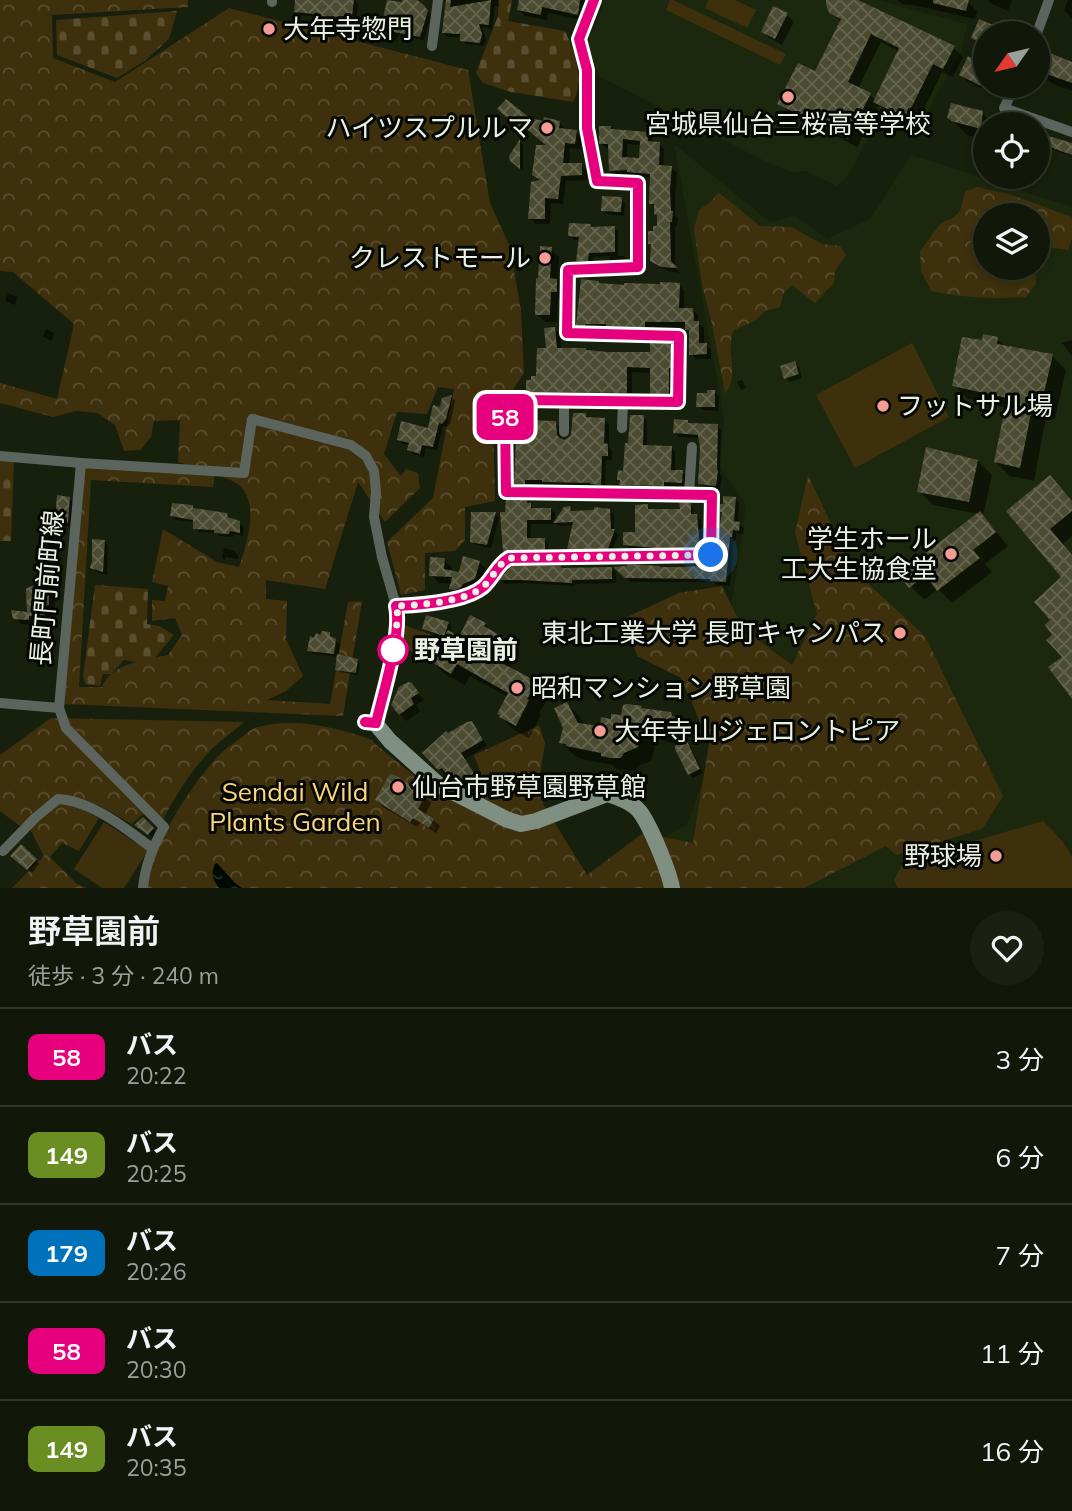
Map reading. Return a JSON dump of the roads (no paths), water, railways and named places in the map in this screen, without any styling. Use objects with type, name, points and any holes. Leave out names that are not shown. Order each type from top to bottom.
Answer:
[{"type":"street","points":[[432,46],[438,0]]},
{"type":"street","points":[[396,606],[425,605],[469,595],[491,581],[502,562],[509,558],[711,555],[712,495],[506,492],[505,416],[513,405],[521,400],[678,402],[679,336],[567,333],[568,270],[638,267],[638,183],[597,181],[590,149],[587,128],[587,70],[579,39],[594,0]]},
{"type":"street","points":[[1041,21],[1049,0]]},
{"type":"street","points":[[1009,98],[1004,108],[1072,132]]},
{"type":"street","points":[[564,401],[564,432]]},
{"type":"street","points":[[622,428],[623,401]]},
{"type":"street","points":[[0,456],[244,473],[252,419],[351,444],[366,456],[374,471],[374,517],[398,616],[392,658],[370,723],[439,785],[521,824],[536,821],[607,794],[618,797],[639,811],[660,853],[672,888]]},
{"type":"street","points":[[690,494],[692,447]]},
{"type":"street","name":"長町門前町線","points":[[60,708],[81,463]]},
{"type":"street","points":[[0,703],[60,708],[66,728],[164,827],[148,859],[143,888]]},
{"type":"street","points":[[3,851],[58,799],[85,805],[127,829],[153,849]]},
{"type":"water","points":[[217,863],[242,888],[219,888],[213,876]]},
{"type":"place","name":"大年寺惣門","points":[[269,29]]},
{"type":"place","name":"宮城県仙台三桜高等学校","points":[[788,97]]},
{"type":"place","name":"ハイツスプルルマ","points":[[547,128]]},
{"type":"place","name":"クレストモール","points":[[545,258]]},
{"type":"place","name":"フットサル場","points":[[883,406]]},
{"type":"place","name":"学生ホール 工大生協食堂","points":[[951,554]]},
{"type":"place","name":"東北工業大学 長町キャンパス","points":[[900,633]]},
{"type":"place","name":"野草園前","points":[[393,650]]},
{"type":"place","name":"昭和マンション野草園","points":[[517,688]]},
{"type":"place","name":"大年寺山ジェロントピア","points":[[600,731]]},
{"type":"place","name":"仙台市野草園野草館","points":[[398,787]]},
{"type":"place","name":"野球場","points":[[996,856]]},
{"type":"park label","name":"Sendai Wild Plants Garden","points":[[295,807]]}]
